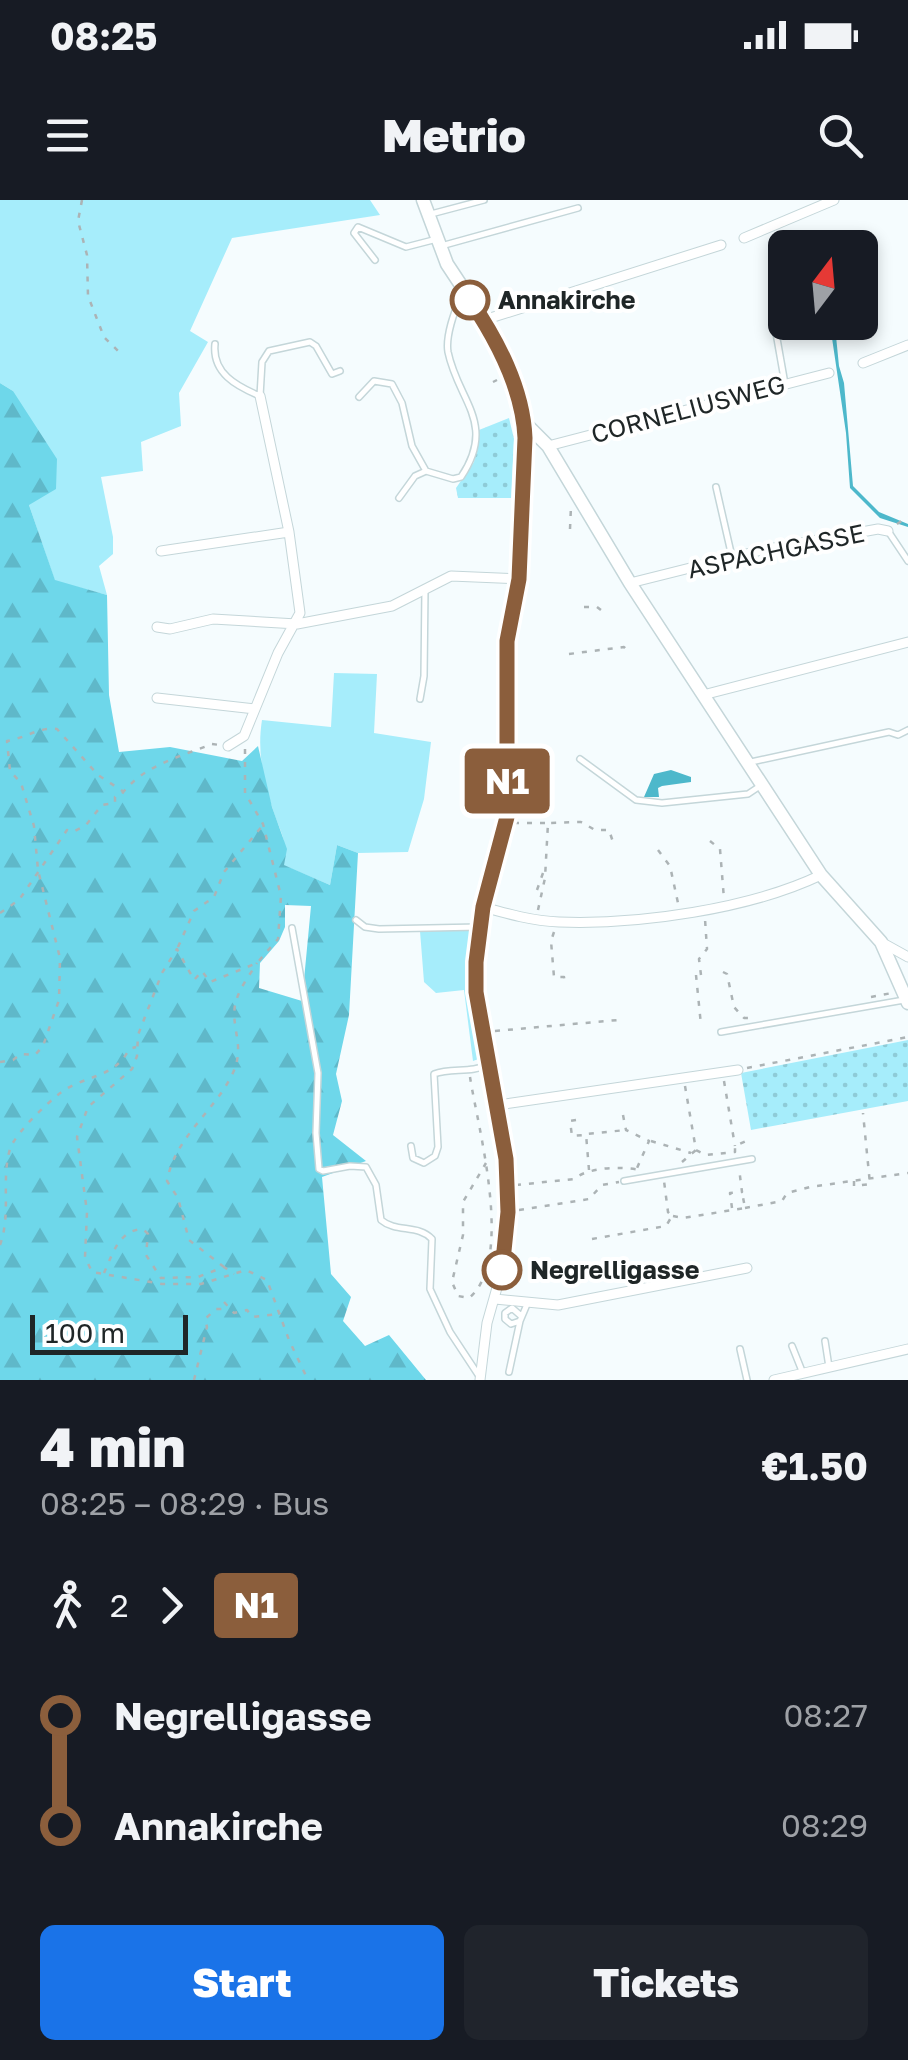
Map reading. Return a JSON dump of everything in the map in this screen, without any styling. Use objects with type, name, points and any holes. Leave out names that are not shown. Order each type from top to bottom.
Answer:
[{"type":"street","points":[[423,200],[438,243],[508,367],[524,422],[519,579],[507,641],[506,823],[479,927],[476,992],[498,1105],[508,1212],[502,1270],[487,1323],[480,1378]]},
{"type":"street","points":[[744,238],[834,200]]},
{"type":"street","points":[[484,320],[721,246]]},
{"type":"street","points":[[863,362],[908,345]]},
{"type":"street","name":"CORNELIUSWEG","points":[[548,446],[829,373]]},
{"type":"street","points":[[228,746],[245,732],[278,653],[300,613],[289,532],[260,396]]},
{"type":"street","points":[[524,422],[548,446],[630,583],[821,875],[881,942],[906,997]]},
{"type":"street","name":"ASPACHGASSE","points":[[630,583],[732,558],[878,529],[890,530]]},
{"type":"street","points":[[161,551],[289,532]]},
{"type":"street","points":[[157,627],[170,629],[213,619],[297,624],[392,606],[438,581],[460,575],[519,579]]},
{"type":"street","points":[[703,695],[908,642]]},
{"type":"street","points":[[156,698],[255,709]]},
{"type":"street","points":[[483,907],[536,919],[634,920],[751,900],[821,875]]},
{"type":"street","points":[[881,942],[908,957]]},
{"type":"street","points":[[498,1105],[738,1070]]},
{"type":"street","points":[[495,1299],[558,1305],[747,1268]]},
{"type":"street","points":[[774,1380],[908,1350]]},
{"type":"lane","points":[[428,214],[484,200]]},
{"type":"lane","points":[[375,260],[354,233],[358,227],[406,247],[438,243],[578,208]]},
{"type":"lane","points":[[400,498],[415,476],[426,471],[458,479],[472,456],[474,414],[448,350],[462,289]]},
{"type":"lane","points":[[777,340],[785,384]]},
{"type":"lane","points":[[215,344],[214,361],[226,376],[260,396],[262,362],[269,351],[310,342],[332,374],[340,371]]},
{"type":"lane","points":[[358,397],[374,381],[392,384],[402,403],[412,446],[426,471]]},
{"type":"lane","points":[[716,487],[732,558]]},
{"type":"lane","name":"ASPACHGASSE","points":[[890,530],[908,562]]},
{"type":"lane","points":[[420,699],[425,589]]},
{"type":"lane","points":[[748,763],[908,730]]},
{"type":"lane","points":[[580,759],[636,800],[662,804],[748,794],[762,784]]},
{"type":"lane","points":[[356,920],[379,930],[479,927]]},
{"type":"lane","points":[[292,928],[318,1073],[319,1169],[366,1167],[376,1185],[380,1220],[394,1228],[425,1232],[432,1239],[430,1288],[450,1332],[480,1378]]},
{"type":"lane","points":[[722,1032],[906,997]]},
{"type":"lane","points":[[411,1146],[416,1162],[424,1163],[435,1156],[440,1130],[434,1074],[444,1070],[469,1071],[489,1064]]},
{"type":"lane","points":[[624,1181],[752,1159]]},
{"type":"lane","points":[[509,1372],[520,1318],[528,1302]]},
{"type":"lane","points":[[825,1340],[830,1368]]},
{"type":"lane","points":[[792,1346],[807,1375]]},
{"type":"lane","points":[[740,1349],[747,1380]]},
{"type":"path","points":[[82,200],[78,221],[87,255],[88,296],[104,338],[119,352]]},
{"type":"path","points":[[496,379],[503,383]]},
{"type":"path","points":[[570,530],[571,502],[576,497]]},
{"type":"path","name":"ASPACHGASSE","points":[[890,530],[906,518]]},
{"type":"path","points":[[584,607],[597,607],[606,614]]},
{"type":"path","points":[[569,654],[624,646],[630,654]]},
{"type":"path","points":[[0,1062],[20,1054],[35,1055],[43,1046],[59,1000],[60,958],[38,870],[34,826],[21,783],[10,771],[8,741],[43,728],[57,729],[98,775],[124,792]]},
{"type":"path","points":[[234,1274],[189,1240],[178,1198],[167,1181],[170,1161],[216,1103],[234,1072],[241,1048],[236,1004],[257,963],[278,939],[281,896],[263,824],[245,793],[245,732]]},
{"type":"path","points":[[0,914],[19,900],[66,830],[72,832],[86,825],[102,805],[115,804],[115,796],[156,765],[212,744],[228,746]]},
{"type":"path","points":[[506,823],[581,822],[595,830],[609,830],[614,845]]},
{"type":"path","points":[[536,919],[546,864],[548,823]]},
{"type":"path","points":[[263,824],[224,872],[214,897],[194,911],[162,973],[132,1068],[88,1107],[76,1138],[88,1212],[86,1257],[92,1272],[201,1284],[246,1270],[267,1280],[308,1380]]},
{"type":"path","points":[[710,840],[720,849],[724,905]]},
{"type":"path","points":[[658,850],[670,866],[680,912]]},
{"type":"path","points":[[532,894],[540,891]]},
{"type":"path","points":[[701,1025],[699,958],[707,949],[704,919]]},
{"type":"path","points":[[554,930],[554,977],[564,976],[565,986]]},
{"type":"path","points":[[177,949],[194,980],[202,971],[210,982],[257,963]]},
{"type":"path","points":[[723,972],[727,974],[734,1006],[744,1018],[757,1018]]},
{"type":"path","points":[[864,998],[906,997]]},
{"type":"path","points":[[495,1030],[618,1020]]},
{"type":"path","points":[[738,1070],[908,1037]]},
{"type":"path","points":[[0,1245],[7,1218],[2,1172],[10,1147],[27,1124],[60,1093],[104,1076],[129,1048],[136,1047]]},
{"type":"path","points":[[469,1071],[491,1181],[492,1216],[479,1290],[469,1298],[458,1296],[452,1282],[454,1265],[464,1236],[463,1202],[486,1163]]},
{"type":"path","points":[[684,1078],[694,1151]]},
{"type":"path","points":[[576,1120],[570,1122],[572,1136],[626,1130],[650,1141],[706,1155],[735,1152],[724,1080]]},
{"type":"path","points":[[863,1113],[869,1177]]},
{"type":"path","points":[[623,1116],[626,1130]]},
{"type":"path","points":[[586,1134],[590,1172]]},
{"type":"path","points":[[636,1169],[650,1141]]},
{"type":"path","points":[[735,1146],[746,1141]]},
{"type":"path","points":[[682,1163],[694,1151]]},
{"type":"path","points":[[738,1162],[745,1208]]},
{"type":"path","points":[[507,1186],[574,1179],[590,1172],[653,1168]]},
{"type":"path","points":[[672,1216],[683,1218],[745,1208],[782,1201],[787,1194],[810,1187],[908,1173]]},
{"type":"path","points":[[592,1239],[666,1226],[672,1216],[662,1175]]},
{"type":"path","points":[[508,1212],[590,1199],[602,1185],[624,1181]]},
{"type":"path","points":[[732,1210],[730,1194],[742,1192]]},
{"type":"path","points":[[103,1274],[117,1242],[132,1230],[143,1229],[148,1234],[146,1256],[161,1278],[198,1277],[224,1267]]},
{"type":"path","points":[[194,1380],[208,1326],[206,1320],[216,1309],[222,1310],[224,1302],[234,1313],[247,1310],[252,1318],[279,1314]]},
{"type":"shaded area","points":[[0,200],[370,200],[380,215],[232,238],[190,331],[208,342],[179,393],[181,426],[141,442],[143,471],[101,477],[113,537],[113,554],[99,566],[107,595],[55,581],[29,505],[13,391],[0,383]]},
{"type":"shaded area","points":[[832,340],[836,340],[844,383],[853,486],[879,512],[908,527],[880,518],[850,488]]},
{"type":"shaded area","points":[[509,418],[514,439],[511,498],[458,498],[456,488],[474,462],[479,430]]},
{"type":"shaded area","points":[[334,673],[377,674],[374,733],[431,742],[424,799],[408,852],[358,853],[337,845],[330,885],[283,865],[284,843],[266,788],[260,743],[262,720],[331,727]]},
{"type":"shaded area","points":[[671,770],[691,777],[691,782],[662,786],[658,788],[659,797],[644,797],[654,774]]},
{"type":"shaded area","points":[[420,931],[471,931],[470,987],[481,1058],[473,1061],[464,990],[436,993],[424,982]]},
{"type":"shaded area","points":[[908,1040],[908,1101],[751,1130],[741,1073]]},
{"type":"green space","points":[[0,383],[13,391],[57,459],[56,489],[29,505],[55,580],[107,595],[109,695],[119,752],[170,747],[242,761],[258,746],[272,807],[287,849],[284,865],[330,885],[337,845],[358,853],[349,1015],[336,1074],[342,1101],[333,1135],[366,1161],[322,1177],[331,1274],[351,1297],[343,1321],[365,1346],[389,1335],[426,1380],[0,1380]],"holes":[[[285,905],[311,906],[302,1001],[259,988],[260,963],[279,941],[285,927]]]},
{"type":"bus line","name":"N1","points":[[470,300],[508,367],[525,438],[519,579],[507,641],[507,817],[483,907],[476,962],[476,992],[506,1159],[508,1212],[502,1270]]},
{"type":"place","name":"Annakirche","points":[[470,300]]},
{"type":"place","name":"Negrelligasse","points":[[502,1270]]}]
